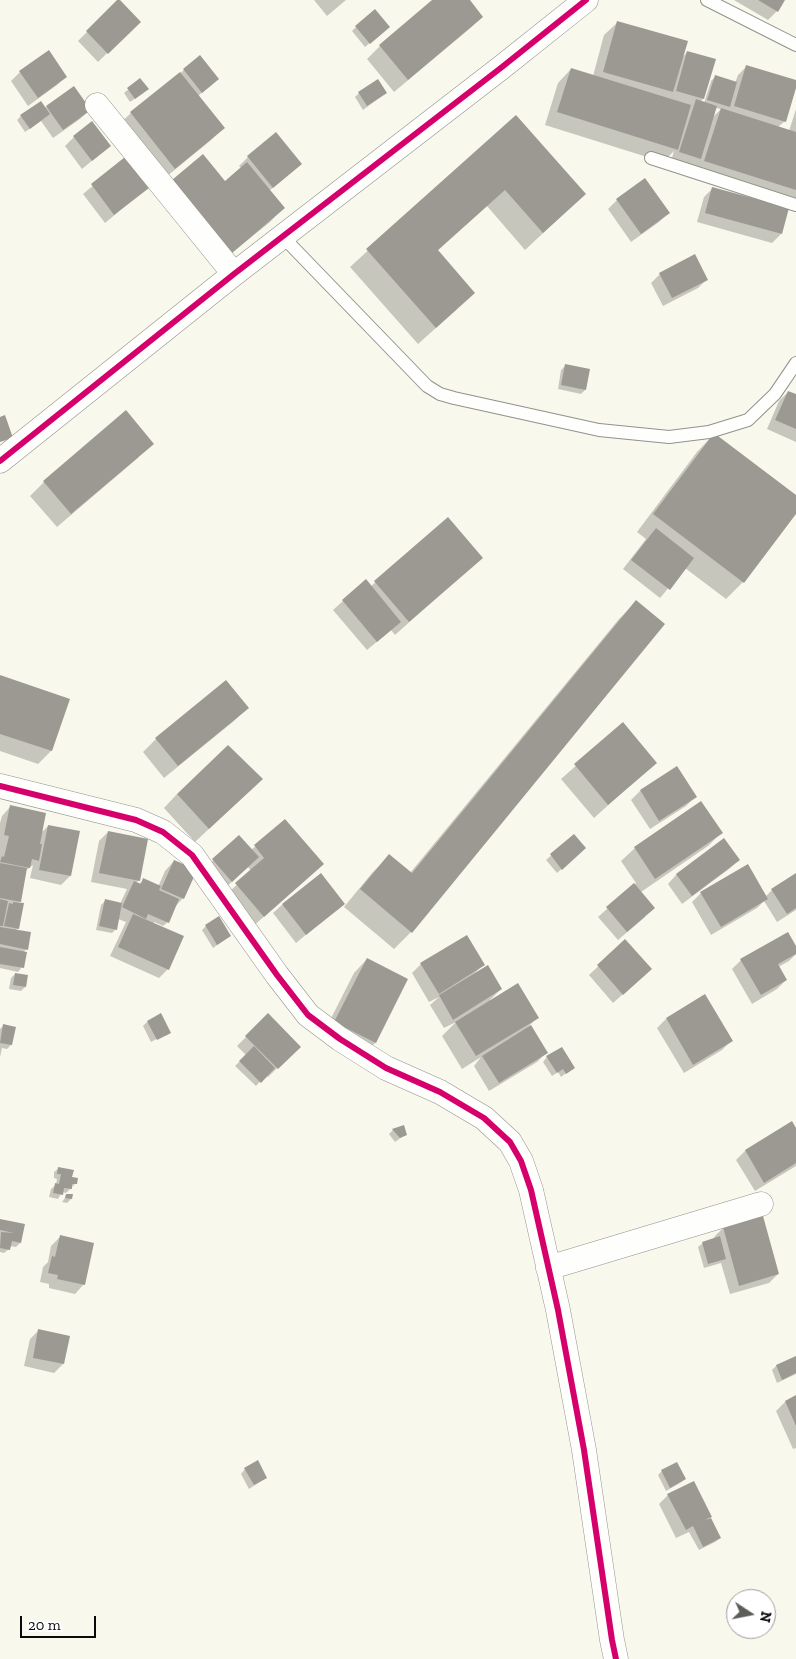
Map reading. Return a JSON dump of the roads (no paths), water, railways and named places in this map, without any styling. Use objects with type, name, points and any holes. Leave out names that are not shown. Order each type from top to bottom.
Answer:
[{"type":"street","points":[[0,461],[234,274],[284,238],[586,0]]},
{"type":"street","points":[[97,105],[234,274]]},
{"type":"street","points":[[0,786],[136,820],[163,832],[192,855],[277,975],[308,1015],[340,1039],[386,1068],[440,1092],[484,1118],[510,1142],[521,1161],[531,1190],[558,1310],[584,1450],[616,1659]]},
{"type":"street","points":[[548,1268],[761,1204]]},
{"type":"lane","points":[[707,0],[796,45]]},
{"type":"lane","points":[[651,158],[796,205]]},
{"type":"lane","points":[[284,238],[427,386],[440,394],[454,398],[599,430],[669,437],[709,432],[748,420],[775,394],[796,363]]}]
